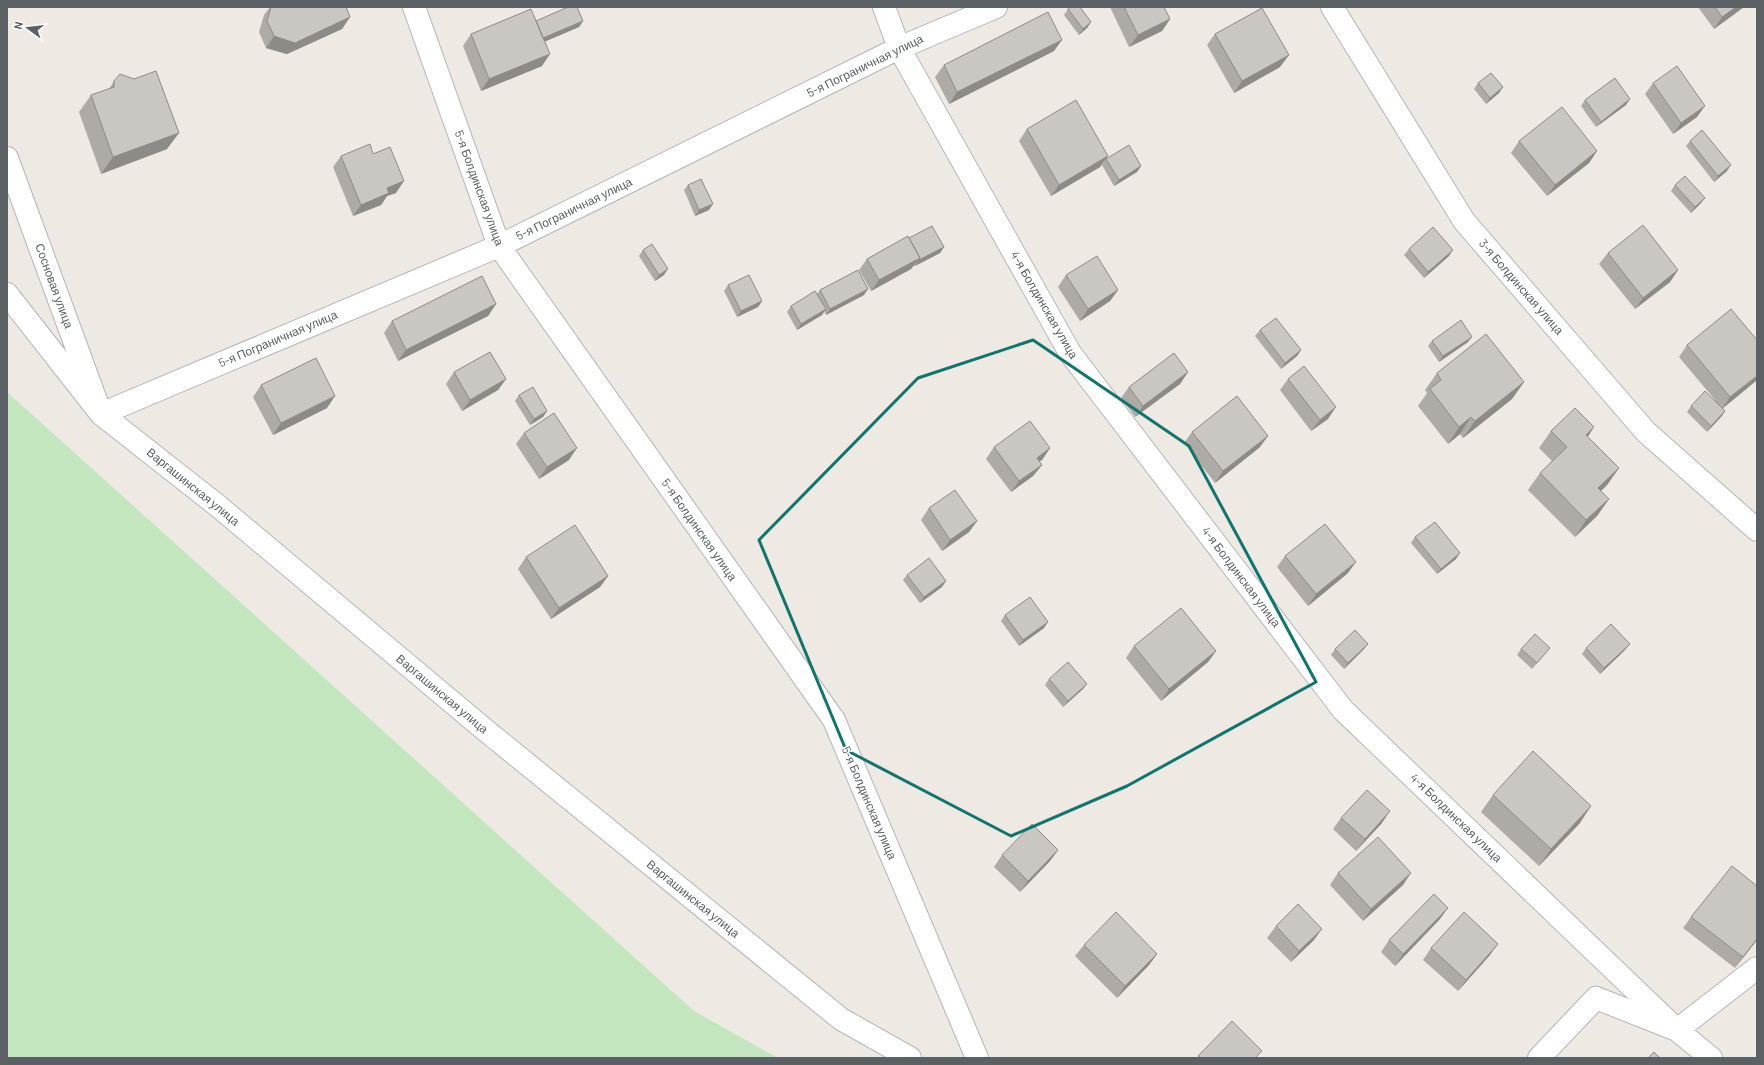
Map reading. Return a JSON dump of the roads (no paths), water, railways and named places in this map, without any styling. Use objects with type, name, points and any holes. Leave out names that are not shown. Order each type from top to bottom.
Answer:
[{"type":"street","name":"5-я Болдинская улица","points":[[414,7],[498,246],[834,720],[977,1058]]},
{"type":"street","name":"4-я Болдинская улица","points":[[884,7],[899,48],[1070,353],[1343,710],[1677,1030],[1711,1058]]},
{"type":"street","name":"5-я Пограничная улица","points":[[101,414],[498,246],[899,48],[996,7]]},
{"type":"street","name":"3-я Болдинская улица","points":[[1332,7],[1464,221],[1646,432],[1757,530]]},
{"type":"street","name":"Сосновая улица","points":[[7,158],[101,414]]},
{"type":"street","name":"Варгашинская улица","points":[[7,294],[101,414],[218,506],[484,729],[841,1019],[910,1058]]},
{"type":"street","points":[[1539,1058],[1596,998],[1677,1030],[1757,968]]}]
